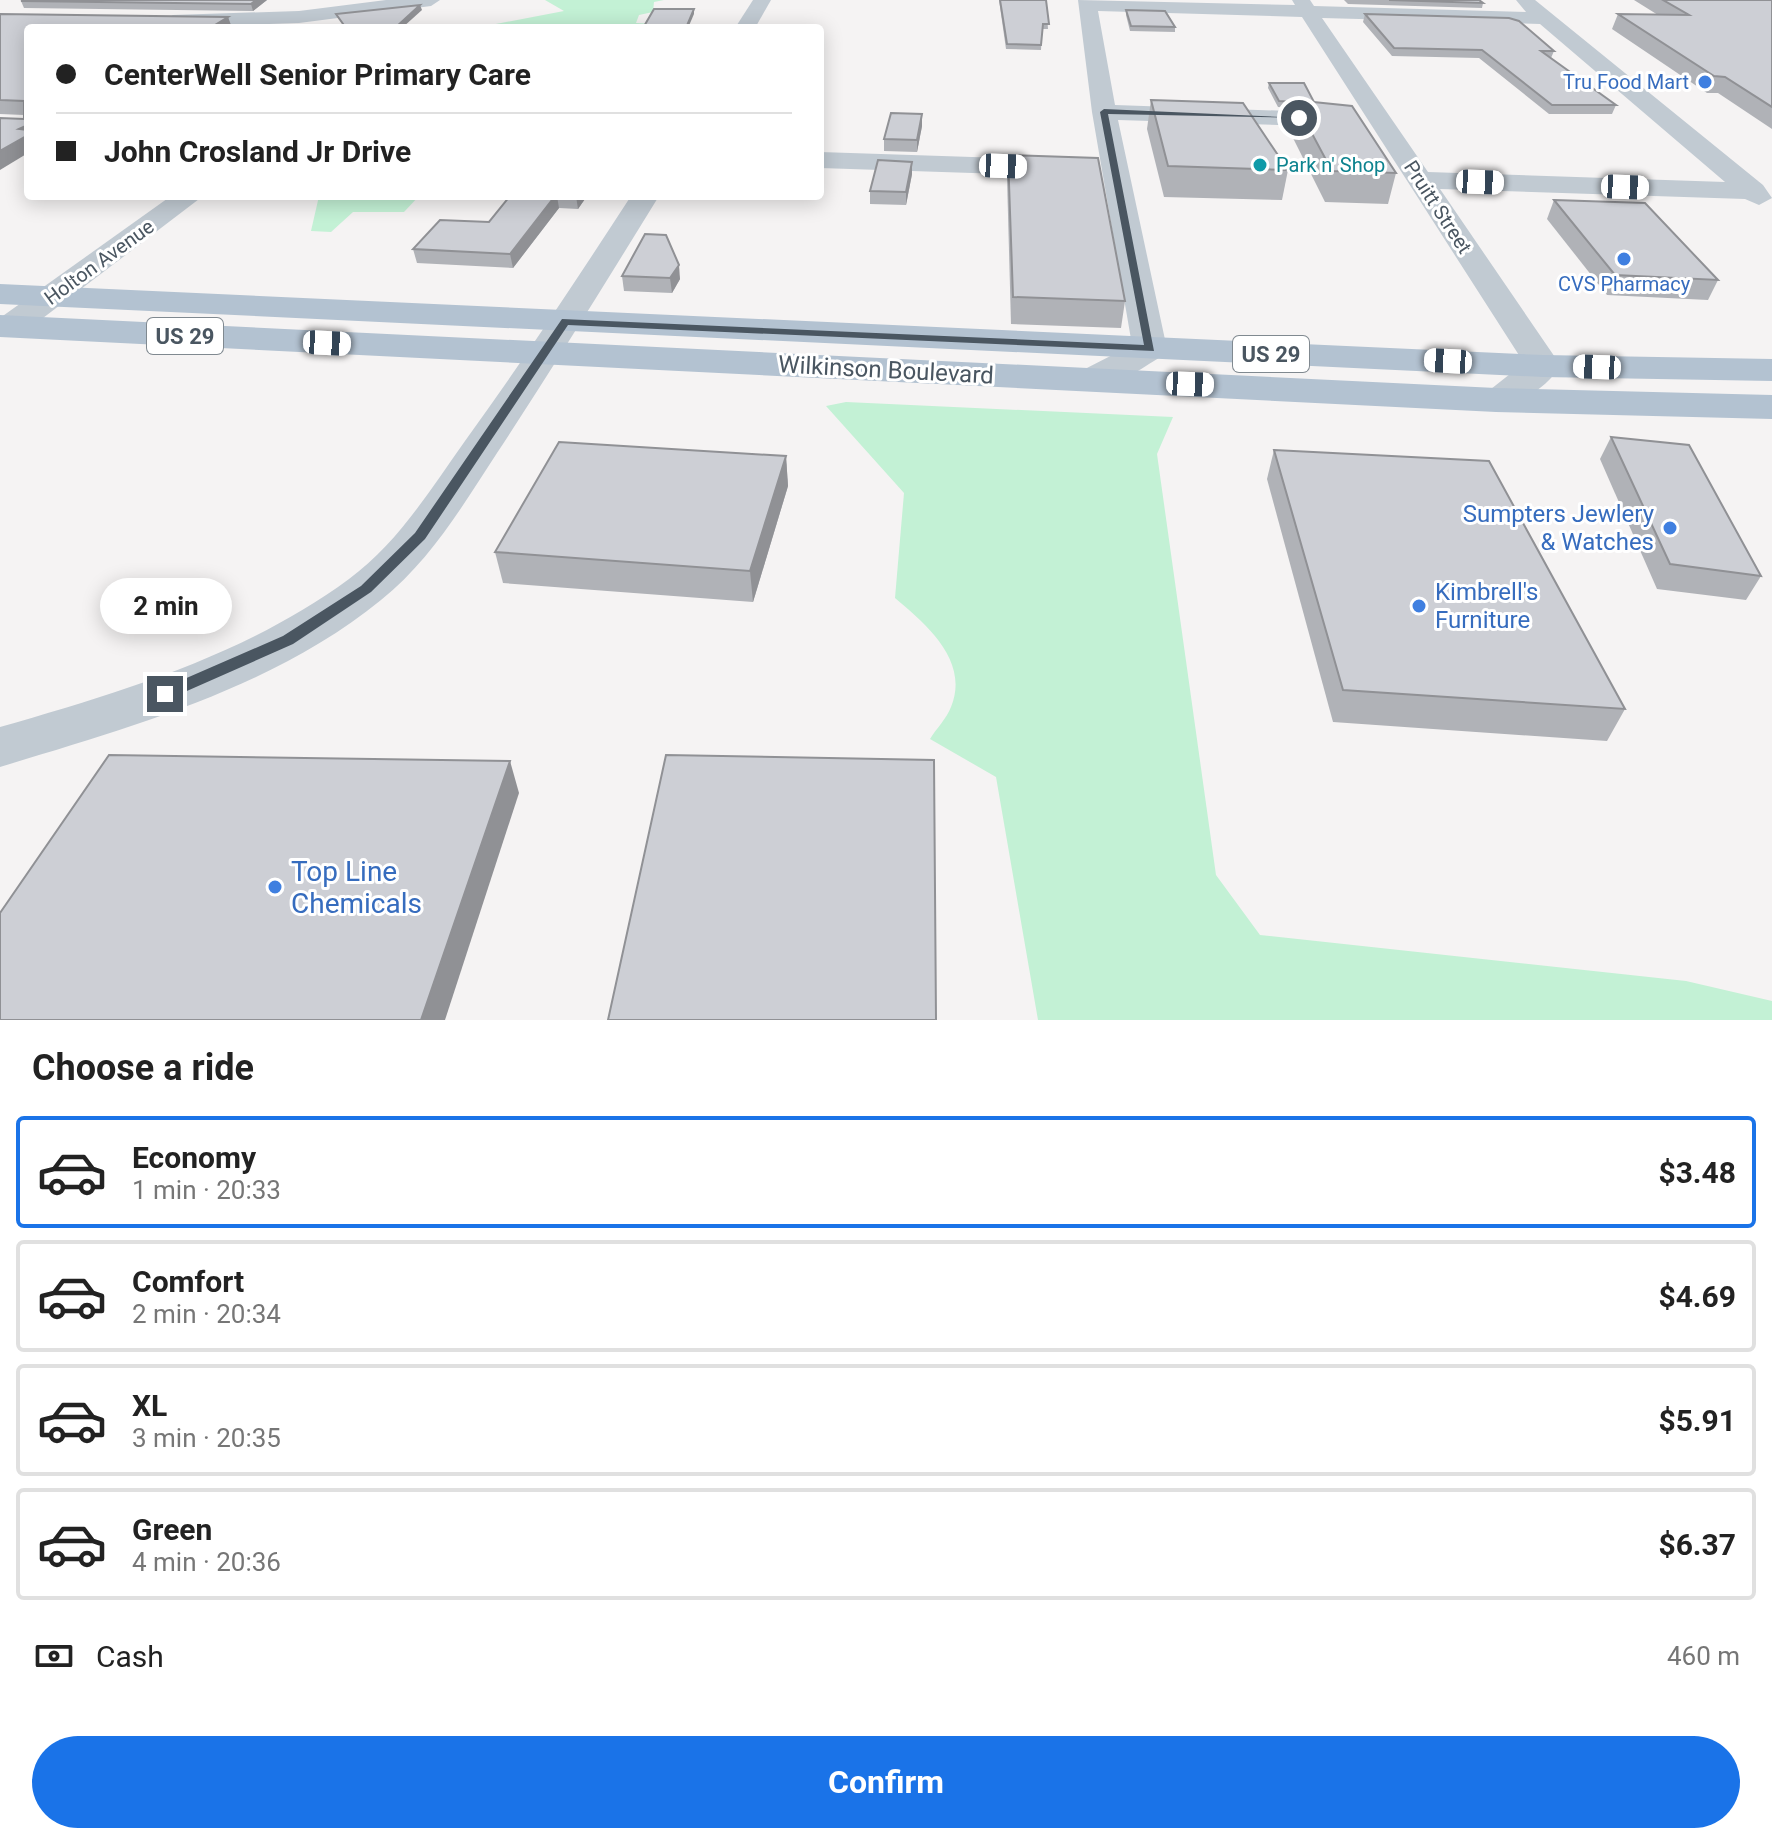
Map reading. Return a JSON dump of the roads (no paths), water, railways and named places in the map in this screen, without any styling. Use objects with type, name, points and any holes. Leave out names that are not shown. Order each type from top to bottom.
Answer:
[{"type":"main road","name":"Wilkinson Boulevard","points":[[3,316],[52,296],[1094,379],[1496,400],[1772,407]]},
{"type":"main road","name":"Wilkinson Boulevard","points":[[3,316],[555,338],[1150,349],[1543,366],[1772,370]]},
{"type":"street","points":[[154,21],[288,18],[431,0]]},
{"type":"street","points":[[747,24],[762,0]]},
{"type":"street","points":[[1524,0],[1763,199]]},
{"type":"street","points":[[1094,379],[1150,349],[1104,112],[1087,3],[1304,6],[1545,18]]},
{"type":"street","name":"Pruitt Street","points":[[1304,6],[1543,366]]},
{"type":"street","points":[[1104,112],[1381,121]]},
{"type":"street","points":[[824,160],[1117,170]]},
{"type":"street","points":[[1421,180],[1763,199]]},
{"type":"street","name":"Holton Avenue","points":[[52,296],[184,200]]},
{"type":"street","points":[[0,747],[110,714],[192,684],[288,640],[366,589],[420,536],[555,338],[642,200]]},
{"type":"street","points":[[1496,400],[1543,366]]},
{"type":"place","name":"Tru Food Mart","points":[[1705,82]]},
{"type":"place","name":"Park n' Shop","points":[[1260,165]]},
{"type":"place","name":"CVS Pharmacy","points":[[1624,259]]},
{"type":"place","name":"Sumpters Jewlery & Watches","points":[[1670,528]]},
{"type":"place","name":"Kimbrell's Furniture","points":[[1419,606]]},
{"type":"place","name":"Top Line Chemicals","points":[[275,887]]}]
